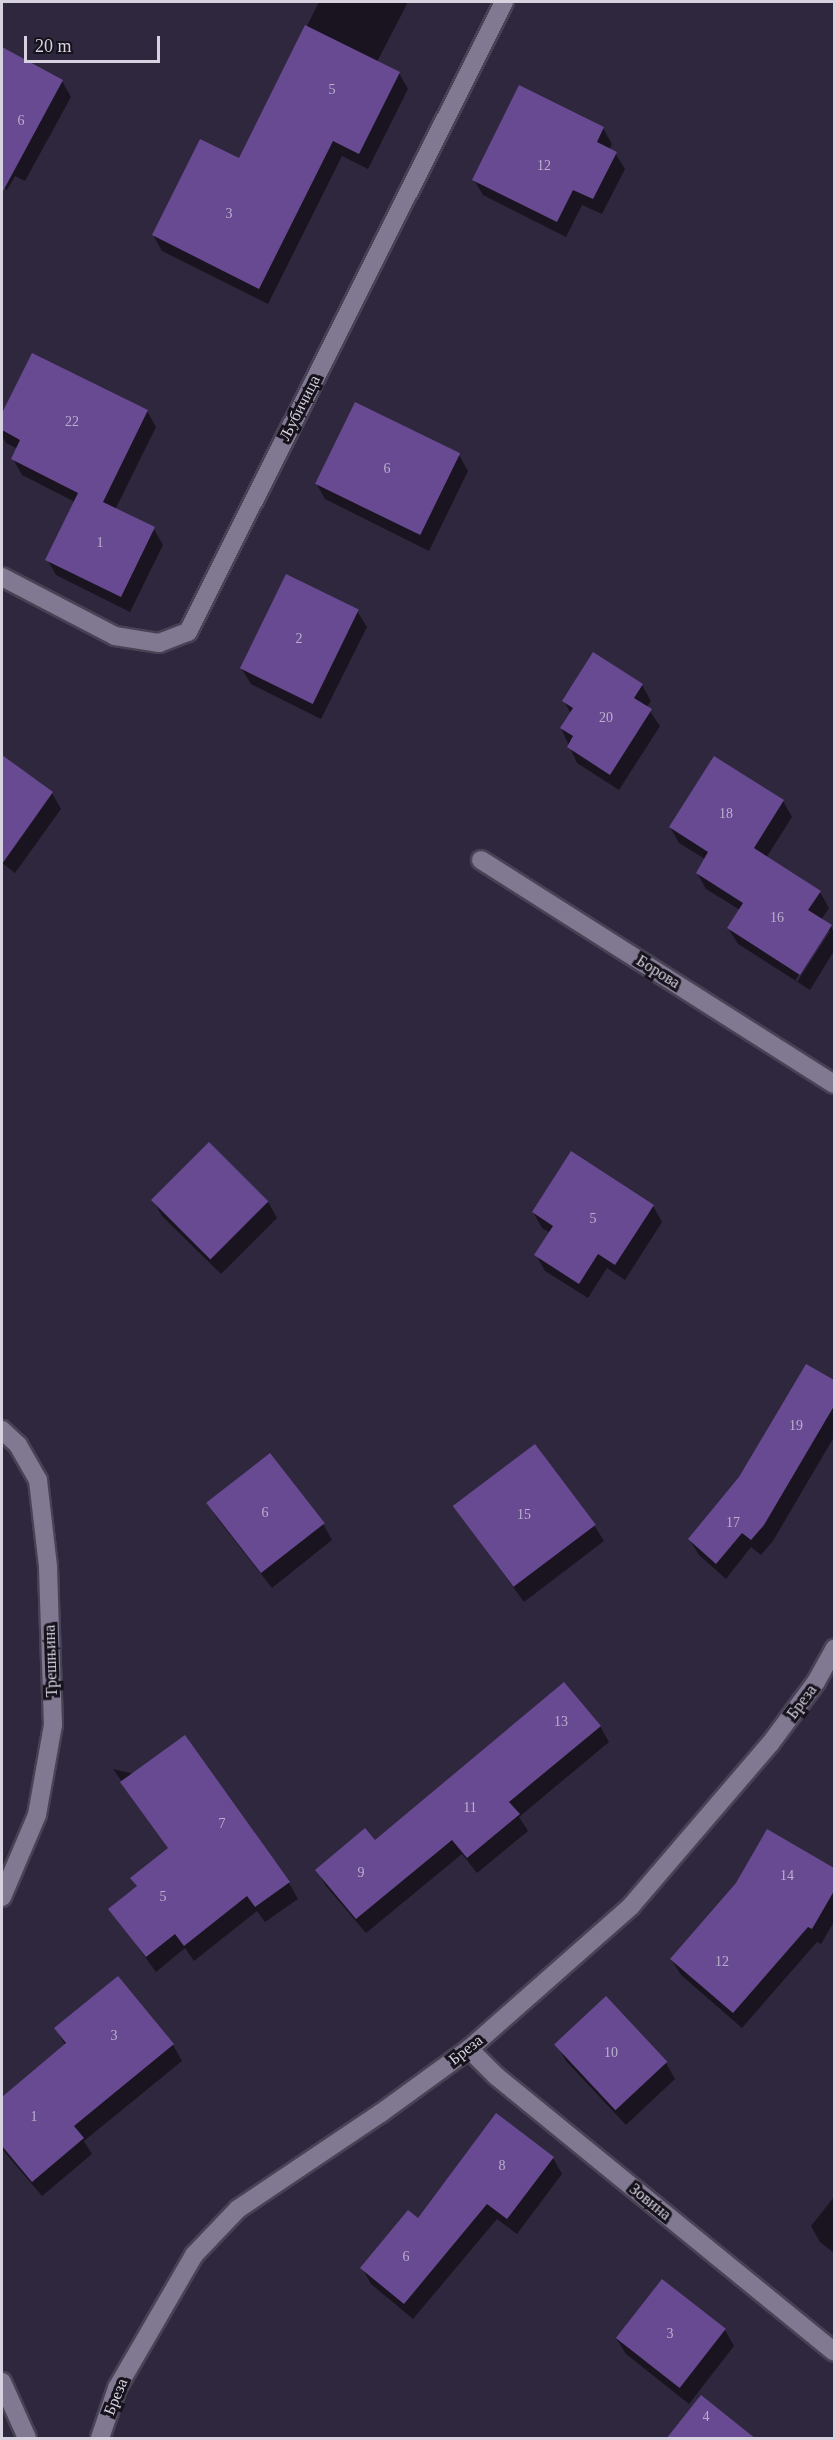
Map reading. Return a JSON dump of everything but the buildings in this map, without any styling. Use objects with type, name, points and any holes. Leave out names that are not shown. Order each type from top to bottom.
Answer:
[{"type":"street","name":"Љубичица","points":[[2,577],[115,636],[159,643],[188,632],[504,2]]},
{"type":"street","name":"Борова","points":[[481,860],[834,1084]]},
{"type":"street","name":"Трешњина","points":[[2,1430],[18,1445],[38,1480],[48,1567],[53,1725],[37,1815],[2,1897]]},
{"type":"street","name":"Бреза","points":[[100,2439],[117,2388],[194,2255],[238,2209],[381,2113],[469,2049],[631,1906],[770,1744],[816,1682],[834,1649]]},
{"type":"street","name":"Зовина","points":[[469,2049],[496,2076],[834,2352]]},
{"type":"street","points":[[2,2382],[27,2439]]}]
